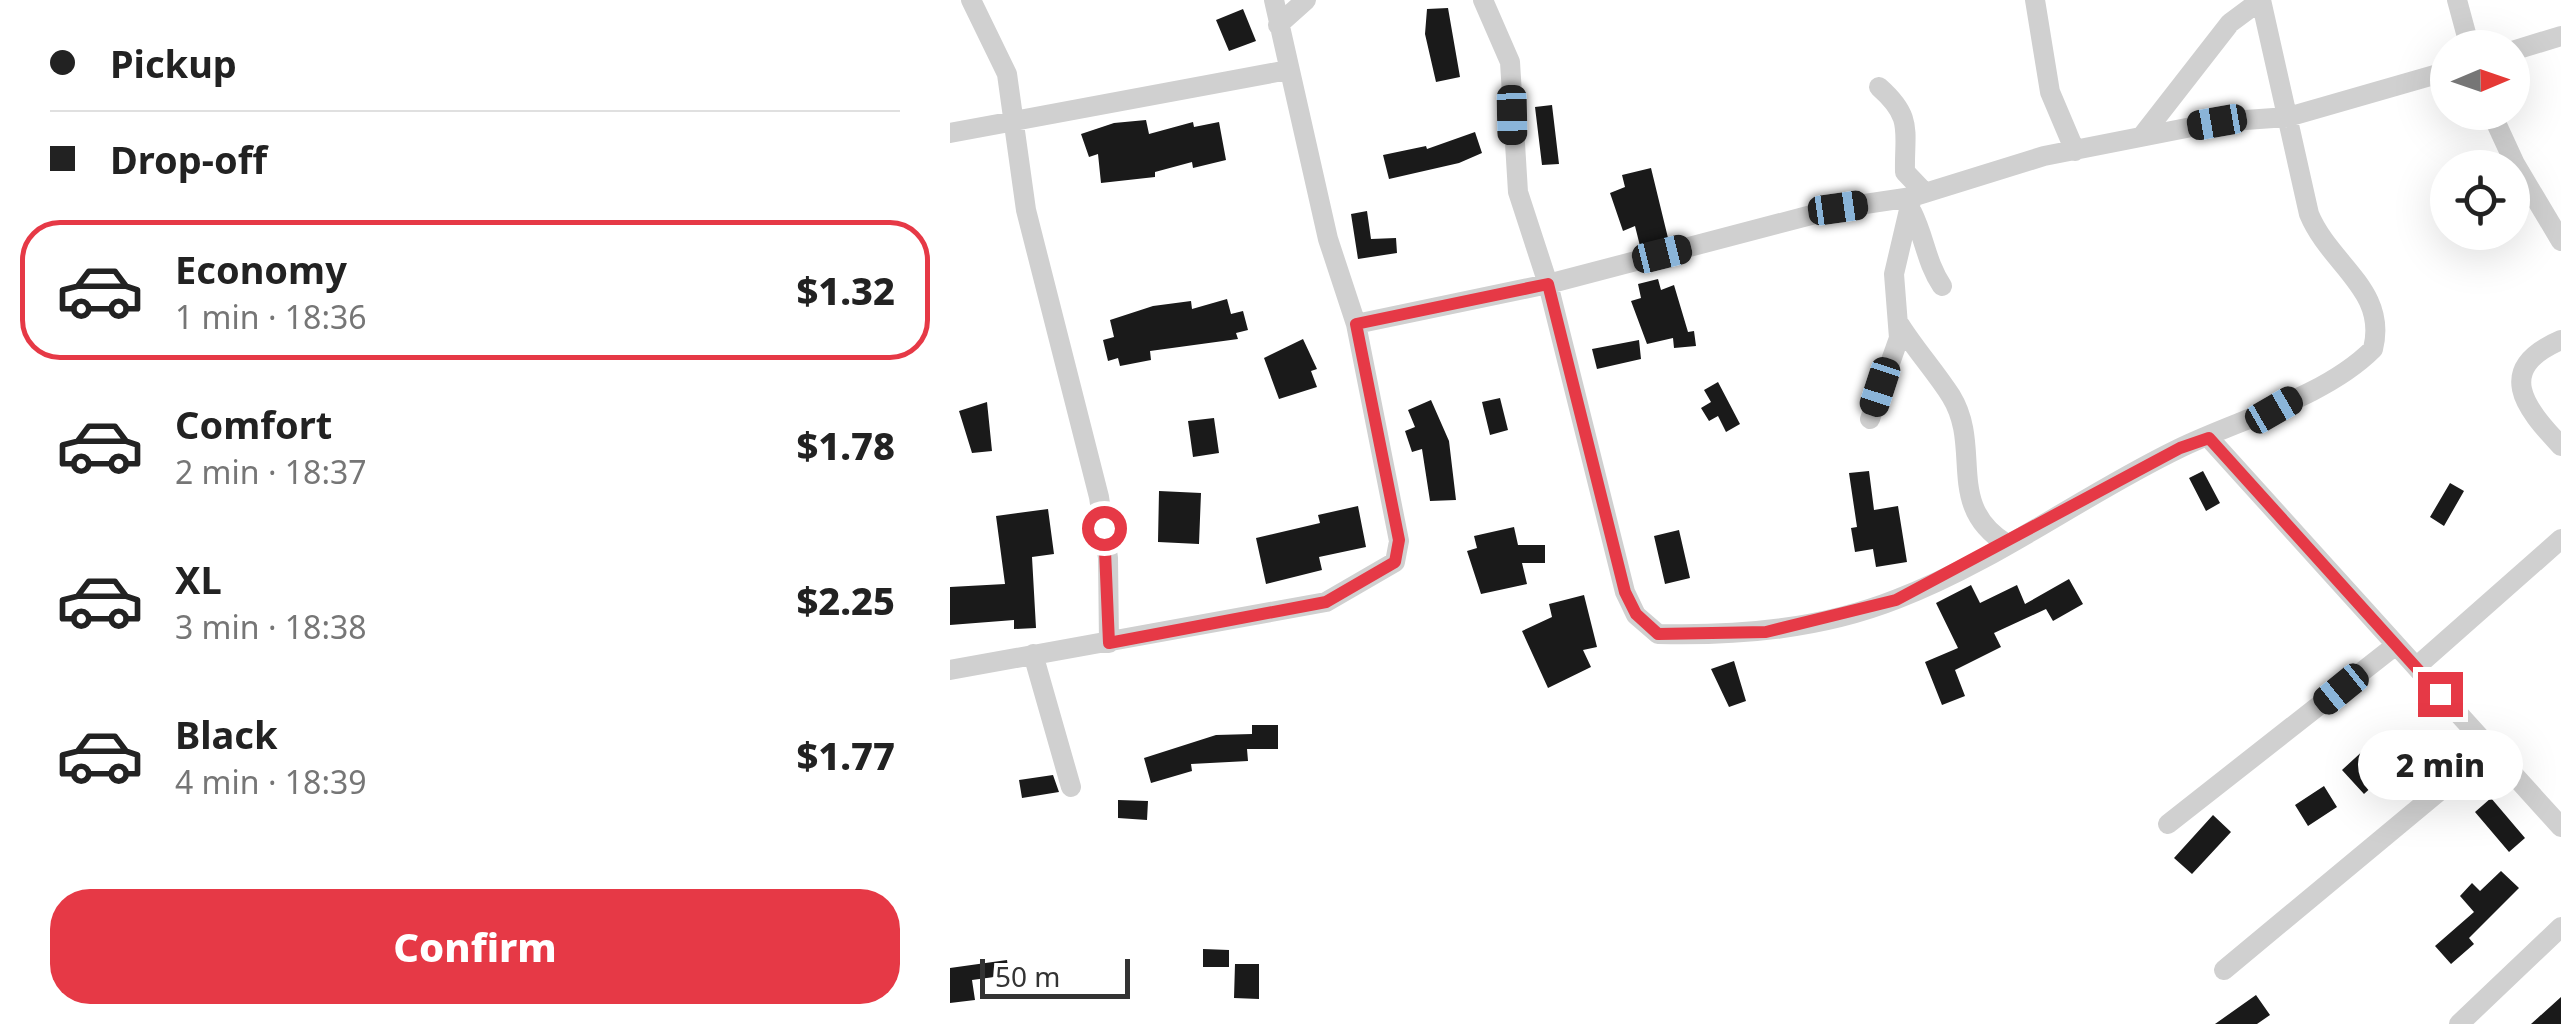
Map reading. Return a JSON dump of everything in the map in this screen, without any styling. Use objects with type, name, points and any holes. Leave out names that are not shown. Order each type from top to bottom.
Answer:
[{"type":"street","points":[[971,0],[1008,74],[1030,228],[1099,497],[1108,558],[1109,643]]},
{"type":"street","points":[[950,670],[1326,602],[1395,562],[1399,540],[1356,324],[1328,239],[1274,0]]},
{"type":"street","points":[[1278,25],[1306,0]]},
{"type":"street","points":[[1483,0],[1510,62],[1518,192],[1548,284],[1625,592],[1636,614],[1658,634],[1766,632],[1896,600],[2007,544],[2180,448],[2274,410],[2373,349],[2378,328],[2368,298],[2320,241],[2308,214],[2288,118],[2272,66],[2261,0],[2230,24],[2142,136]]},
{"type":"street","points":[[2035,0],[2050,92],[2074,150]]},
{"type":"street","points":[[2457,0],[2465,30]]},
{"type":"street","points":[[2530,46],[2561,36]]},
{"type":"street","points":[[950,133],[1288,70]]},
{"type":"street","points":[[1356,324],[1548,284],[1838,208],[1916,201],[2074,150],[2217,122],[2288,118],[2430,76]]},
{"type":"street","points":[[1879,88],[1902,112],[1907,126],[1905,172],[1916,201],[1928,264],[1942,286]]},
{"type":"street","points":[[2499,130],[2561,240]]},
{"type":"street","points":[[1870,419],[1900,324],[1894,274],[1916,201]]},
{"type":"street","points":[[1900,324],[1952,397],[1965,435],[1968,493],[1975,516],[2007,544]]},
{"type":"street","points":[[2561,340],[2536,353],[2523,367],[2521,378],[2529,410],[2561,446]]},
{"type":"street","points":[[2209,438],[2561,826]]},
{"type":"street","points":[[2416,667],[2561,538]]},
{"type":"street","points":[[2168,824],[2396,645]]},
{"type":"street","points":[[1033,654],[1072,787]]},
{"type":"street","points":[[2224,970],[2490,749]]},
{"type":"street","points":[[2459,1024],[2561,927]]},
{"type":"building","points":[[1448,8],[1460,77],[1436,82],[1425,34],[1427,9]]},
{"type":"building","points":[[1243,9],[1256,41],[1229,51],[1216,20]]},
{"type":"building","points":[[1552,105],[1559,164],[1542,165],[1535,107]]},
{"type":"building","points":[[1146,120],[1149,134],[1193,122],[1194,127],[1219,122],[1226,160],[1193,168],[1192,162],[1155,172],[1155,177],[1101,183],[1098,154],[1089,157],[1081,134],[1114,123]]},
{"type":"building","points":[[1475,132],[1482,153],[1459,163],[1389,179],[1383,155],[1426,146],[1427,149]]},
{"type":"building","points":[[1651,168],[1668,238],[1640,246],[1635,226],[1623,231],[1610,193],[1625,187],[1622,175]]},
{"type":"building","points":[[1367,211],[1371,239],[1396,238],[1397,253],[1358,259],[1351,214]]},
{"type":"building","points":[[1658,279],[1661,290],[1674,285],[1688,332],[1694,331],[1696,346],[1674,348],[1673,338],[1647,344],[1631,301],[1641,298],[1638,284]]},
{"type":"building","points":[[1227,299],[1231,314],[1243,311],[1248,330],[1236,333],[1238,339],[1150,351],[1151,360],[1120,366],[1118,358],[1108,361],[1103,340],[1114,337],[1110,320],[1153,306],[1191,301],[1192,309]]},
{"type":"building","points":[[1303,339],[1317,369],[1311,371],[1317,387],[1279,399],[1264,358]]},
{"type":"building","points":[[1639,340],[1641,359],[1597,369],[1592,349]]},
{"type":"building","points":[[1718,382],[1740,424],[1726,432],[1718,416],[1709,421],[1701,408],[1711,402],[1704,390]]},
{"type":"building","points":[[1500,398],[1508,430],[1490,435],[1482,402]]},
{"type":"building","points":[[1431,400],[1449,441],[1456,500],[1430,501],[1422,449],[1412,452],[1405,431],[1415,427],[1408,410]]},
{"type":"building","points":[[987,402],[992,451],[972,453],[959,411]]},
{"type":"building","points":[[1214,418],[1219,453],[1193,457],[1188,421]]},
{"type":"building","points":[[1869,471],[1874,510],[1898,506],[1907,562],[1876,567],[1873,549],[1855,552],[1851,528],[1857,527],[1849,473]]},
{"type":"building","points":[[2203,471],[2220,503],[2206,511],[2189,478]]},
{"type":"building","points":[[2450,483],[2464,491],[2444,526],[2430,517]]},
{"type":"building","points":[[1159,491],[1201,493],[1199,544],[1158,542]]},
{"type":"building","points":[[1358,506],[1366,547],[1319,557],[1322,570],[1266,584],[1256,538],[1320,523],[1318,515]]},
{"type":"building","points":[[1048,509],[1054,554],[1032,557],[1036,628],[1014,629],[1014,620],[950,625],[950,587],[1005,584],[996,516]]},
{"type":"building","points":[[1514,527],[1518,545],[1545,545],[1545,563],[1522,563],[1527,584],[1481,594],[1467,551],[1477,548],[1474,536]]},
{"type":"building","points":[[1679,530],[1690,578],[1665,584],[1654,536]]},
{"type":"building","points":[[2069,579],[2083,604],[2053,621],[2046,609],[1994,633],[2001,647],[1955,670],[1965,696],[1942,705],[1925,662],[1958,648],[1936,603],[1971,585],[1980,603],[2017,585],[2025,604]]},
{"type":"building","points":[[1584,595],[1597,647],[1583,650],[1591,667],[1548,688],[1522,631],[1552,617],[1549,604]]},
{"type":"building","points":[[1734,661],[1746,701],[1729,707],[1711,669]]},
{"type":"building","points":[[1252,725],[1278,725],[1278,749],[1247,749],[1248,761],[1191,764],[1192,771],[1151,783],[1144,758],[1216,735],[1252,734]]},
{"type":"building","points":[[2379,736],[2401,760],[2364,794],[2342,770]]},
{"type":"building","points":[[1053,775],[1059,792],[1022,798],[1019,780]]},
{"type":"building","points":[[2324,786],[2337,807],[2308,826],[2295,805]]},
{"type":"building","points":[[2491,798],[2525,838],[2509,852],[2475,812]]},
{"type":"building","points":[[1118,800],[1148,801],[1147,820],[1118,818]]},
{"type":"building","points":[[2213,815],[2231,832],[2192,874],[2174,858]]},
{"type":"building","points":[[2501,871],[2519,888],[2469,938],[2474,944],[2451,964],[2435,946],[2474,912],[2460,896],[2472,883],[2480,891]]},
{"type":"building","points":[[1203,949],[1229,950],[1229,967],[1203,967]]},
{"type":"building","points":[[1007,960],[1009,975],[972,980],[975,1000],[950,1003],[950,968]]},
{"type":"building","points":[[1235,964],[1259,964],[1259,999],[1234,998]]},
{"type":"building","points":[[2256,995],[2270,1015],[2257,1024],[2215,1024]]},
{"type":"building","points":[[2561,997],[2561,1024],[2531,1024]]},
{"type":"route","points":[[1104,528],[1109,643],[1326,602],[1346,594],[1395,562],[1399,540],[1356,324],[1548,284],[1625,592],[1636,614],[1658,634],[1719,636],[1766,632],[1896,600],[2007,544],[2180,448],[2209,438],[2242,470],[2440,694]]}]
